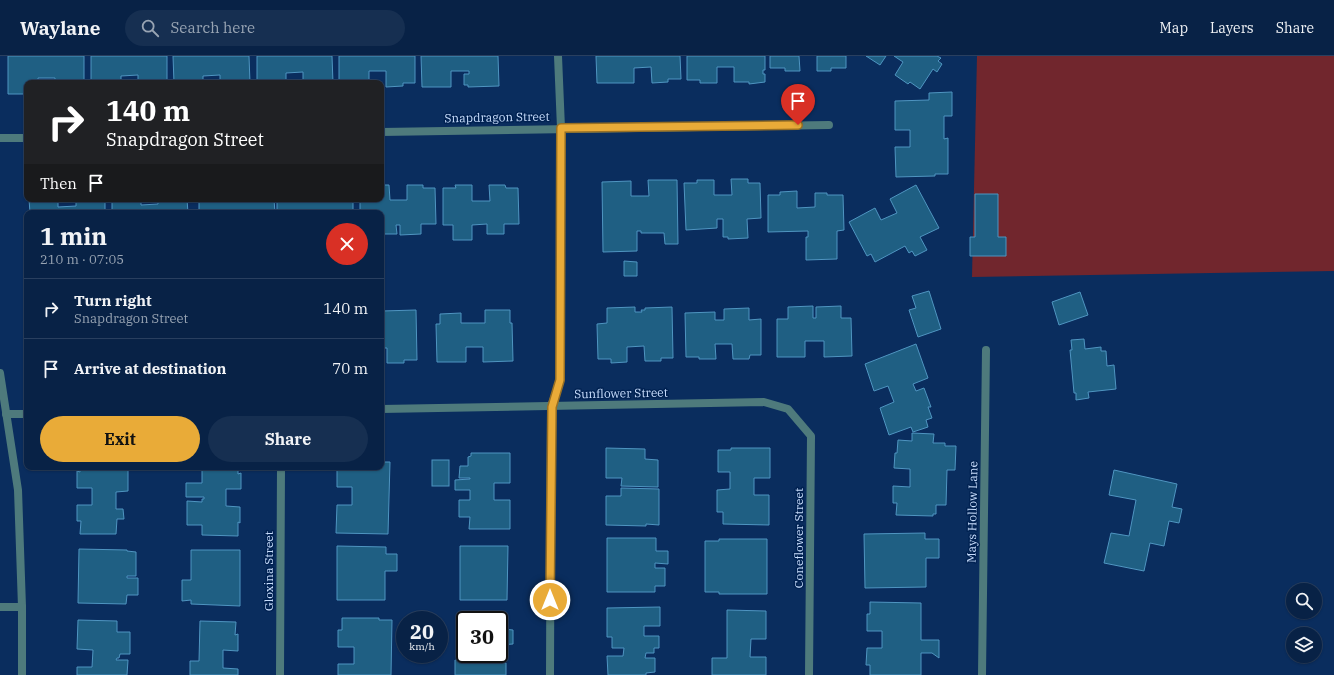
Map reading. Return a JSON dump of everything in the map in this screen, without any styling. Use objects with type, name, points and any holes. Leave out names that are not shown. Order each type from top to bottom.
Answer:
[{"type":"street","points":[[550,675],[552,407],[560,380],[561,128],[558,56]]},
{"type":"street","name":"Snapdragon Street","points":[[384,132],[829,125]]},
{"type":"street","points":[[0,138],[24,138]]},
{"type":"street","name":"Mays Hollow Lane","points":[[982,675],[986,350]]},
{"type":"street","points":[[0,373],[18,490],[22,607],[22,675]]},
{"type":"street","name":"Sunflower Street","points":[[384,409],[764,402],[788,408]]},
{"type":"street","name":"Coneflower Street","points":[[788,408],[811,436],[809,675]]},
{"type":"street","points":[[6,414],[24,414]]},
{"type":"street","name":"Gloxina Street","points":[[280,675],[281,470]]},
{"type":"street","points":[[0,607],[22,607]]},
{"type":"shaded area","points":[[977,56],[1334,56],[1334,271],[972,277]]},
{"type":"building","points":[[8,56],[84,56],[84,80],[55,80],[55,78],[38,78],[38,80],[24,80],[24,94],[8,94]]},
{"type":"building","points":[[91,56],[167,56],[167,80],[138,80],[138,75],[121,76],[121,80],[91,80]]},
{"type":"building","points":[[173,56],[249,56],[250,80],[220,80],[220,75],[203,76],[203,80],[174,80]]},
{"type":"building","points":[[257,56],[332,56],[333,80],[303,80],[303,72],[286,73],[286,80],[257,80]]},
{"type":"building","points":[[339,56],[415,56],[415,83],[403,83],[403,86],[386,87],[386,71],[369,71],[369,80],[339,80]]},
{"type":"building","points":[[421,56],[498,56],[499,86],[468,87],[468,85],[464,85],[464,74],[469,74],[469,71],[451,71],[451,87],[422,87]]},
{"type":"building","points":[[596,56],[680,56],[681,79],[668,79],[668,82],[652,83],[651,67],[634,68],[634,83],[597,83]]},
{"type":"building","points":[[687,56],[765,56],[765,70],[763,70],[763,74],[765,74],[765,82],[749,84],[749,82],[734,82],[734,67],[717,67],[717,83],[700,83],[700,80],[687,80]]},
{"type":"building","points":[[770,56],[799,56],[800,71],[785,71],[785,68],[770,68]]},
{"type":"building","points":[[817,56],[846,56],[846,68],[831,68],[831,71],[817,71]]},
{"type":"building","points":[[866,56],[886,56],[880,65]]},
{"type":"building","points":[[894,56],[937,56],[941,58],[938,61],[942,64],[937,72],[933,69],[920,89],[910,82],[908,84],[895,75],[903,62]]},
{"type":"building","points":[[952,92],[952,116],[944,116],[944,139],[948,138],[948,174],[935,174],[935,176],[896,177],[895,147],[910,147],[910,130],[895,130],[895,101],[929,100],[929,93]]},
{"type":"building","points":[[731,179],[748,179],[748,183],[760,183],[761,218],[747,219],[748,238],[728,239],[728,237],[723,237],[723,219],[717,219],[717,228],[686,230],[684,183],[697,183],[697,180],[714,180],[714,195],[732,195]]},
{"type":"building","points":[[648,180],[677,180],[678,244],[665,244],[664,233],[641,233],[641,231],[637,231],[637,251],[603,252],[602,182],[631,181],[631,196],[649,196]]},
{"type":"building","points":[[384,185],[389,185],[390,200],[407,200],[407,185],[423,185],[423,188],[435,188],[436,224],[421,224],[421,234],[400,235],[400,225],[396,225],[397,234],[384,234],[384,210],[360,210],[360,202],[384,202]]},
{"type":"building","points":[[455,185],[472,185],[472,201],[490,201],[489,185],[505,185],[506,188],[518,188],[519,224],[504,224],[504,234],[487,234],[487,224],[472,225],[472,240],[453,240],[453,225],[443,225],[443,188],[456,188]]},
{"type":"building","points":[[916,185],[939,228],[920,237],[927,250],[915,256],[912,251],[909,253],[905,246],[875,262],[871,254],[867,256],[849,222],[875,208],[881,220],[897,213],[890,199]]},
{"type":"building","points":[[797,191],[797,208],[815,207],[815,193],[843,195],[844,230],[837,231],[837,259],[806,260],[806,237],[808,237],[808,231],[768,232],[768,195],[780,195],[780,192]]},
{"type":"building","points":[[975,194],[998,194],[998,237],[1006,237],[1006,256],[970,256],[970,237],[975,237]]},
{"type":"building","points":[[29,202],[58,202],[58,207],[76,206],[76,202],[105,202],[105,210],[30,210]]},
{"type":"building","points":[[112,202],[141,202],[141,205],[158,204],[158,202],[187,202],[188,210],[112,210]]},
{"type":"building","points":[[199,202],[274,202],[275,210],[199,210]]},
{"type":"building","points":[[277,202],[353,202],[353,210],[277,210]]},
{"type":"building","points":[[624,261],[637,262],[637,276],[624,276]]},
{"type":"building","points":[[929,291],[941,329],[918,337],[909,310],[916,308],[912,296]]},
{"type":"building","points":[[1080,292],[1088,315],[1059,325],[1052,302]]},
{"type":"building","points":[[813,306],[813,318],[816,318],[816,307],[841,306],[841,318],[851,318],[852,356],[824,357],[824,341],[805,341],[805,357],[777,357],[777,319],[788,319],[788,307]]},
{"type":"building","points":[[635,307],[635,312],[642,312],[641,310],[645,310],[645,308],[672,307],[673,358],[661,358],[661,361],[645,361],[644,346],[627,347],[627,362],[611,363],[611,359],[598,359],[597,324],[607,323],[607,308]]},
{"type":"building","points":[[749,308],[749,320],[761,319],[761,355],[750,355],[749,359],[733,359],[732,344],[715,344],[716,359],[686,357],[685,313],[715,312],[715,320],[724,320],[724,309]]},
{"type":"building","points":[[416,310],[417,360],[404,360],[404,363],[387,363],[387,348],[384,348],[384,311]]},
{"type":"building","points":[[485,310],[510,310],[510,323],[512,323],[513,361],[483,362],[483,347],[466,347],[466,362],[437,362],[436,324],[440,324],[440,314],[461,313],[461,323],[485,323]]},
{"type":"building","points":[[1084,339],[1085,349],[1101,347],[1101,351],[1106,351],[1107,366],[1114,365],[1116,389],[1088,392],[1089,398],[1076,400],[1070,350],[1072,350],[1071,340]]},
{"type":"building","points":[[916,344],[928,378],[913,384],[916,391],[924,388],[931,407],[928,407],[932,418],[926,420],[928,427],[913,432],[911,427],[889,435],[880,408],[894,402],[888,386],[874,391],[865,364]]},
{"type":"building","points":[[912,433],[934,434],[933,443],[945,443],[945,446],[956,446],[955,470],[947,470],[946,505],[936,505],[936,514],[933,514],[933,516],[896,515],[897,503],[893,503],[893,486],[910,487],[910,469],[894,468],[895,453],[897,453],[898,440],[912,441]]},
{"type":"building","points":[[606,448],[645,449],[645,459],[658,460],[658,487],[621,486],[622,478],[606,478]]},
{"type":"building","points":[[731,448],[770,448],[770,478],[754,478],[754,495],[769,495],[769,525],[723,524],[723,512],[717,512],[717,490],[730,489],[730,472],[718,472],[718,450],[731,450]]},
{"type":"building","points":[[471,453],[510,453],[510,483],[494,483],[494,500],[510,500],[510,529],[469,529],[470,517],[459,517],[459,500],[470,500],[470,490],[455,490],[455,480],[470,479],[459,478],[460,466],[468,466],[468,457],[471,456]]},
{"type":"building","points":[[432,460],[449,460],[449,486],[432,486]]},
{"type":"building","points":[[384,462],[390,462],[388,534],[336,533],[337,505],[352,505],[352,487],[337,487],[337,470],[384,470]]},
{"type":"building","points":[[80,470],[128,470],[128,491],[116,492],[116,509],[123,509],[124,519],[117,519],[116,534],[80,534],[81,521],[77,521],[77,505],[92,505],[92,488],[77,488],[77,471],[80,472]]},
{"type":"building","points":[[202,470],[238,470],[238,474],[241,473],[241,489],[226,489],[226,506],[240,507],[238,536],[202,535],[202,525],[187,525],[187,501],[202,502],[204,497],[186,497],[186,483],[202,483]]},
{"type":"building","points":[[1114,470],[1177,484],[1172,507],[1182,509],[1179,523],[1169,521],[1164,546],[1150,543],[1144,571],[1104,563],[1111,533],[1129,536],[1136,500],[1109,495]]},
{"type":"building","points":[[621,488],[659,489],[659,525],[606,525],[606,496],[621,496]]},
{"type":"building","points":[[925,533],[925,539],[939,539],[939,558],[926,558],[926,587],[865,588],[864,534]]},
{"type":"building","points":[[607,538],[656,538],[656,551],[668,551],[668,564],[655,563],[655,568],[665,568],[665,586],[655,586],[655,592],[607,592]]},
{"type":"building","points":[[719,539],[767,539],[767,594],[719,594],[719,592],[705,592],[705,541],[719,541]]},
{"type":"building","points":[[337,546],[386,547],[386,554],[397,554],[397,571],[385,571],[385,600],[337,600]]},
{"type":"building","points":[[460,546],[508,546],[507,600],[460,600]]},
{"type":"building","points":[[79,549],[127,550],[136,552],[136,576],[127,576],[127,578],[138,578],[138,595],[127,595],[126,604],[78,603]]},
{"type":"building","points":[[191,550],[240,550],[240,606],[191,604],[191,600],[182,601],[182,580],[191,580]]},
{"type":"building","points":[[870,602],[921,603],[921,640],[939,640],[939,658],[932,653],[921,653],[921,675],[870,675],[870,665],[866,665],[867,648],[882,648],[882,631],[867,631],[867,614],[870,614]]},
{"type":"building","points":[[660,607],[660,626],[644,626],[644,636],[659,636],[659,648],[654,648],[654,653],[646,653],[645,658],[655,658],[655,672],[646,673],[646,675],[608,675],[607,656],[623,656],[624,648],[612,648],[612,637],[607,637],[607,608]]},
{"type":"building","points":[[727,610],[766,611],[766,639],[751,639],[750,657],[766,657],[766,675],[712,675],[712,658],[727,658]]},
{"type":"building","points":[[342,618],[379,618],[379,620],[392,620],[391,675],[338,675],[338,664],[354,664],[354,647],[338,647],[338,630],[342,630]]},
{"type":"building","points":[[78,620],[117,621],[117,632],[130,632],[130,654],[120,654],[119,658],[116,660],[128,660],[127,675],[77,675],[77,667],[92,667],[93,650],[77,649]]},
{"type":"building","points":[[200,621],[236,622],[235,635],[238,634],[238,651],[223,650],[223,668],[238,669],[238,675],[190,675],[190,661],[199,661]]},
{"type":"building","points":[[508,630],[513,630],[513,644],[508,644]]},
{"type":"building","points":[[455,660],[456,663],[506,663],[506,675],[455,675]]},
{"type":"route","points":[[550,600],[552,407],[560,380],[561,128],[798,125]]}]
